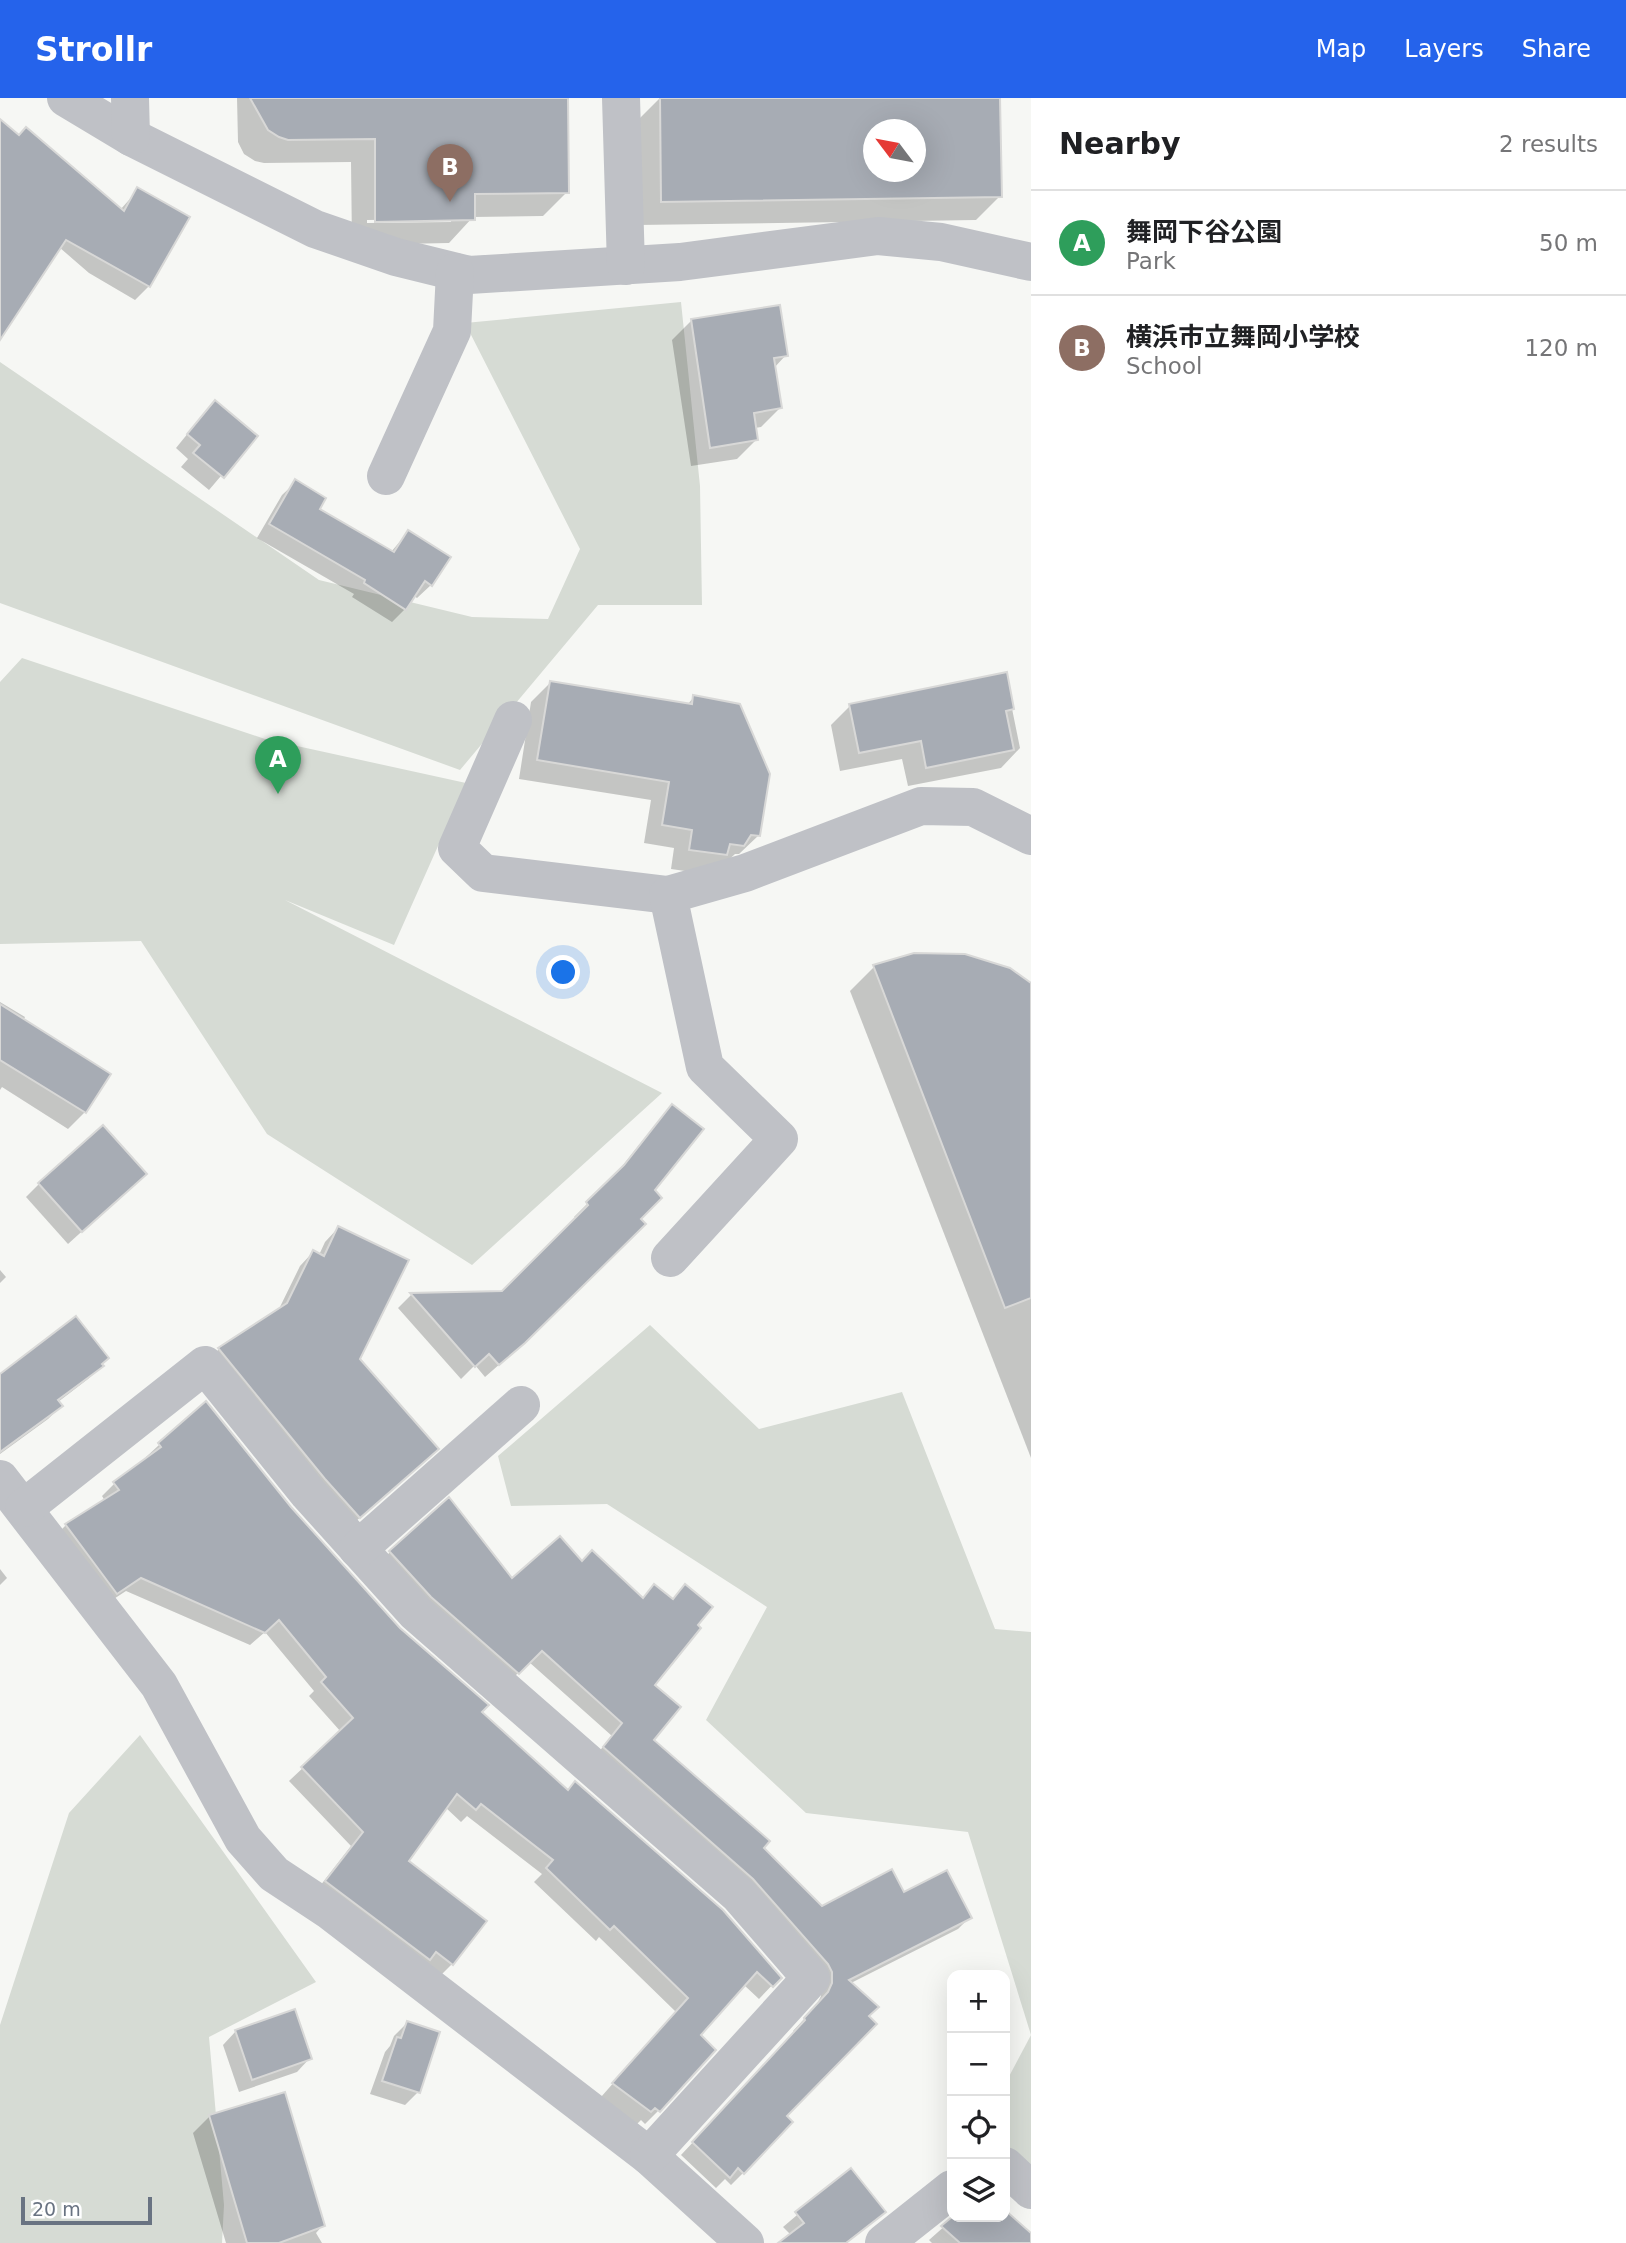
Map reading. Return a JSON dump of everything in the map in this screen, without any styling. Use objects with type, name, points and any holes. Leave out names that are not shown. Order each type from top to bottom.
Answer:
[{"type":"street","points":[[66,98],[131,137],[316,229],[396,257],[469,275],[680,262],[878,236],[941,242],[1031,262]]},
{"type":"street","points":[[130,98],[131,137]]},
{"type":"street","points":[[621,98],[626,266]]},
{"type":"street","points":[[386,476],[452,331],[455,272]]},
{"type":"street","points":[[513,720],[457,848],[483,873],[668,895],[745,873],[921,806],[973,807],[1031,836]]},
{"type":"street","points":[[668,895],[705,1067],[779,1139],[670,1258]]},
{"type":"street","points":[[24,1508],[205,1365],[308,1493],[415,1613],[739,1895],[811,1978],[649,2155]]},
{"type":"street","points":[[358,1549],[521,1405]]},
{"type":"street","points":[[0,1479],[159,1685],[243,1839],[274,1874],[341,1919],[649,2155],[745,2243]]},
{"type":"street","points":[[1010,2171],[1031,2190]]},
{"type":"street","points":[[884,2243],[947,2193]]},
{"type":"shaded area","points":[[681,302],[700,486],[702,605],[598,605],[460,770],[0,603],[0,362],[319,580],[472,617],[548,619],[580,549],[465,323]]},
{"type":"shaded area","points":[[22,658],[265,739],[466,783],[394,945],[285,900],[662,1093],[472,1265],[267,1134],[141,941],[0,944],[0,682]]},
{"type":"shaded area","points":[[650,1325],[759,1429],[902,1392],[995,1629],[1031,1632],[1031,2035],[968,1832],[806,1813],[706,1720],[767,1607],[607,1504],[511,1506],[498,1456]]},
{"type":"shaded area","points":[[140,1735],[316,1982],[209,2037],[224,2205],[222,2243],[0,2243],[0,2025],[69,1813]]},
{"type":"shaded area","points":[[1031,2035],[1031,2195],[1010,2164],[1010,2075]]},
{"type":"building","points":[[250,98],[568,98],[569,193],[475,194],[475,220],[375,222],[375,139],[288,140],[268,130]]},
{"type":"building","points":[[660,98],[1000,98],[1002,197],[661,202]]},
{"type":"building","points":[[0,119],[19,135],[26,127],[124,211],[137,187],[190,217],[150,287],[66,240],[0,340]]},
{"type":"building","points":[[780,305],[788,356],[774,358],[782,408],[754,413],[758,440],[710,448],[691,319]]},
{"type":"building","points":[[215,400],[258,436],[224,478],[193,453],[200,445],[187,434]]},
{"type":"building","points":[[295,479],[326,498],[320,509],[394,552],[408,530],[451,557],[432,586],[425,581],[406,610],[364,583],[365,580],[269,524]]},
{"type":"building","points":[[1007,672],[1014,709],[1006,711],[1014,750],[926,768],[921,741],[859,753],[849,704]]},
{"type":"building","points":[[550,681],[692,704],[693,695],[740,704],[770,774],[760,836],[751,835],[744,846],[730,844],[727,855],[689,850],[692,830],[662,825],[669,782],[537,760]]},
{"type":"building","points":[[914,953],[965,954],[1010,968],[1031,983],[1031,1298],[1005,1308],[873,965]]},
{"type":"building","points":[[0,1004],[111,1074],[86,1113],[0,1060]]},
{"type":"building","points":[[672,1104],[704,1129],[655,1190],[662,1198],[641,1219],[646,1224],[525,1343],[499,1365],[489,1354],[475,1367],[410,1293],[502,1291],[588,1205],[586,1202],[624,1165]]},
{"type":"building","points":[[103,1125],[147,1174],[82,1232],[38,1183]]},
{"type":"building","points":[[338,1226],[409,1260],[360,1359],[439,1449],[360,1518],[218,1348],[287,1303],[313,1250],[324,1256]]},
{"type":"building","points":[[76,1316],[109,1358],[102,1364],[104,1366],[58,1400],[63,1406],[0,1452],[0,1374]]},
{"type":"building","points":[[206,1401],[291,1507],[400,1628],[489,1705],[482,1712],[568,1790],[575,1781],[723,1910],[782,1978],[773,1987],[757,1972],[701,2035],[716,2050],[660,2112],[655,2108],[651,2112],[612,2083],[688,1998],[614,1926],[610,1930],[546,1868],[553,1860],[481,1804],[476,1810],[457,1794],[409,1861],[487,1921],[453,1965],[436,1952],[430,1960],[325,1881],[363,1832],[301,1767],[353,1718],[321,1682],[326,1677],[279,1620],[265,1633],[141,1578],[117,1594],[65,1524],[119,1490],[113,1482],[161,1447],[158,1443]]},
{"type":"building","points":[[449,1497],[512,1578],[560,1536],[582,1561],[592,1550],[643,1598],[654,1584],[673,1599],[685,1584],[713,1607],[698,1625],[701,1628],[655,1685],[681,1707],[654,1740],[770,1841],[764,1848],[822,1906],[892,1869],[904,1892],[947,1870],[972,1918],[849,1980],[879,2007],[869,2016],[877,2024],[787,2116],[793,2122],[744,2174],[738,2168],[730,2178],[692,2142],[805,2020],[828,1992],[832,1983],[832,1972],[828,1964],[753,1879],[603,1747],[622,1723],[542,1651],[519,1674],[431,1597],[389,1551]]},
{"type":"building","points":[[295,2009],[312,2059],[252,2080],[235,2030]]},
{"type":"building","points":[[407,2021],[440,2032],[420,2093],[382,2081],[397,2037],[401,2038]]},
{"type":"building","points":[[285,2092],[325,2226],[279,2243],[247,2243],[209,2115]]},
{"type":"building","points":[[851,2168],[886,2212],[846,2243],[778,2243],[804,2223],[795,2212]]},
{"type":"building","points":[[1010,2214],[1031,2233],[1031,2243],[960,2243],[941,2226],[947,2221],[1010,2222]]},
{"type":"place","name":"横浜市立舞岡小学校","points":[[450,202]]},
{"type":"place","name":"舞岡下谷公園","points":[[278,794]]}]
